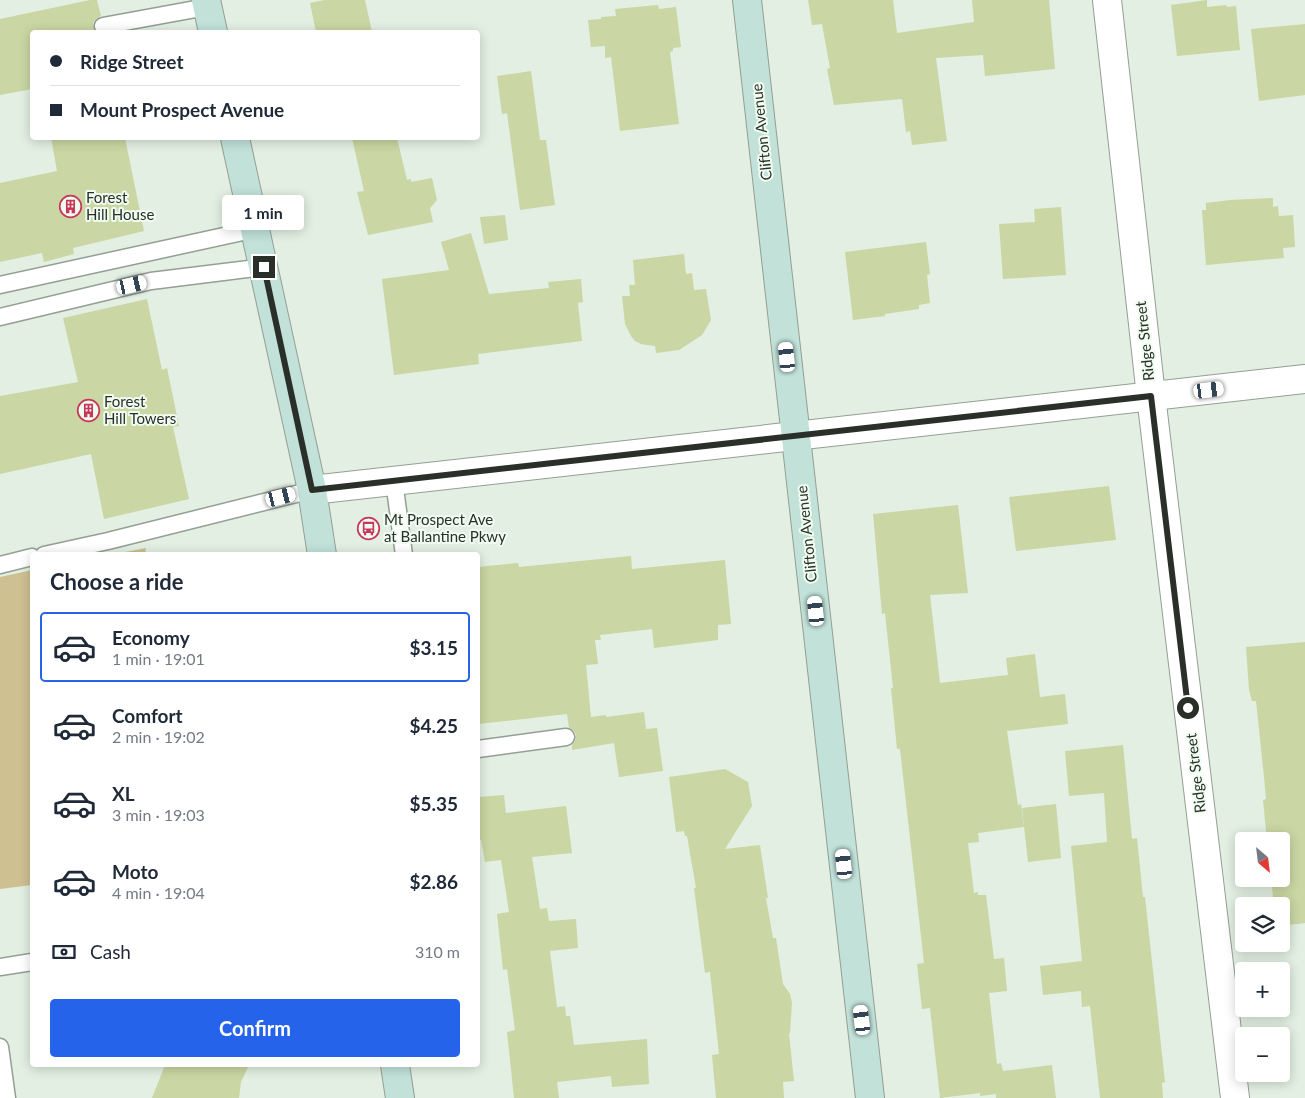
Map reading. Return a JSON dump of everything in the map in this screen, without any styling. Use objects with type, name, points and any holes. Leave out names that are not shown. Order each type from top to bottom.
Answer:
[{"type":"street","name":"Clifton Avenue","points":[[747,0],[870,1098]]},
{"type":"street","name":"Ridge Street","points":[[1107,0],[1151,396],[1235,1098]]},
{"type":"street","points":[[235,140],[312,490],[322,552]]},
{"type":"street","points":[[312,490],[1305,379]]},
{"type":"street","points":[[395,1067],[400,1098]]},
{"type":"lane","points":[[103,26],[208,13]]},
{"type":"lane","points":[[0,285],[256,230]]},
{"type":"lane","points":[[0,317],[151,281],[264,267]]},
{"type":"lane","points":[[394,481],[404,552]]},
{"type":"lane","points":[[58,552],[312,490]]},
{"type":"lane","points":[[0,564],[30,558]]},
{"type":"lane","points":[[480,749],[566,737]]},
{"type":"lane","points":[[0,967],[30,962]]},
{"type":"lane","points":[[0,1048],[7,1098]]},
{"type":"shaded area","points":[[146,548],[145,552],[125,552]]},
{"type":"shaded area","points":[[30,570],[30,885],[0,889],[0,577]]},
{"type":"building","points":[[90,0],[97,0],[101,16],[93,23],[95,30],[30,30],[30,89],[0,95],[0,19]]},
{"type":"building","points":[[325,0],[365,0],[372,30],[316,30],[310,3]]},
{"type":"building","points":[[808,0],[893,0],[897,33],[974,22],[972,0],[1049,0],[1055,69],[985,76],[983,55],[936,58],[947,141],[912,145],[910,131],[906,132],[902,99],[834,105],[827,69],[830,68],[822,24],[812,25]]},
{"type":"building","points":[[1207,0],[1207,7],[1236,6],[1240,50],[1177,56],[1171,5]]},
{"type":"building","points":[[658,5],[659,9],[676,7],[681,47],[673,48],[673,51],[670,52],[679,124],[620,131],[611,57],[605,58],[605,46],[591,47],[588,20],[616,16],[615,9]]},
{"type":"building","points":[[1305,24],[1305,95],[1259,101],[1251,29]]},
{"type":"building","points":[[531,71],[540,140],[546,140],[555,205],[520,210],[507,113],[502,114],[497,76]]},
{"type":"building","name":"Forest Hill House","points":[[51,140],[125,140],[144,231],[73,248],[74,254],[44,262],[42,253],[0,262],[0,183],[57,171]]},
{"type":"building","points":[[352,140],[397,140],[407,180],[411,179],[411,182],[432,178],[437,200],[430,208],[433,222],[368,235],[357,192],[364,191]]},
{"type":"building","points":[[1273,198],[1273,207],[1278,206],[1279,216],[1293,215],[1295,247],[1283,248],[1284,258],[1206,265],[1202,210],[1206,210],[1206,203]]},
{"type":"building","points":[[1061,207],[1066,275],[1003,279],[999,224],[1035,222],[1034,209]]},
{"type":"building","points":[[505,215],[508,240],[484,244],[480,217]]},
{"type":"building","points":[[471,233],[489,294],[549,288],[548,282],[581,279],[583,302],[578,303],[582,341],[478,354],[479,364],[394,375],[382,279],[449,270],[441,242]]},
{"type":"building","points":[[926,242],[930,274],[927,275],[930,303],[919,305],[919,309],[853,320],[845,252]]},
{"type":"building","points":[[684,254],[686,274],[692,273],[694,290],[706,289],[711,320],[702,335],[679,350],[656,353],[655,346],[641,344],[631,336],[625,324],[622,296],[630,296],[629,285],[635,285],[633,260]]},
{"type":"building","name":"Forest Hill Towers","points":[[147,299],[162,370],[167,368],[179,426],[173,427],[189,499],[104,519],[91,454],[0,474],[0,396],[78,382],[63,318]]},
{"type":"building","points":[[1109,486],[1116,540],[1016,551],[1009,497]]},
{"type":"building","points":[[958,505],[968,593],[930,595],[940,683],[1008,675],[1006,658],[1035,654],[1040,697],[1065,694],[1068,724],[1007,731],[1018,805],[1021,804],[1024,827],[978,833],[979,842],[968,843],[974,893],[978,892],[978,895],[986,895],[994,959],[1004,958],[1007,991],[989,993],[997,1064],[1001,1063],[1003,1071],[1052,1065],[1056,1098],[996,1098],[996,1094],[980,1096],[980,1093],[940,1098],[930,1008],[922,1009],[917,964],[924,963],[900,749],[897,749],[891,688],[893,688],[885,613],[882,614],[873,514]]},
{"type":"building","points":[[631,556],[632,569],[725,560],[731,624],[718,625],[718,640],[654,648],[652,629],[600,635],[601,640],[595,640],[598,664],[586,665],[591,717],[644,712],[646,729],[657,728],[663,771],[619,777],[614,743],[572,750],[576,735],[569,728],[567,714],[480,724],[480,567],[518,563],[519,567]]},
{"type":"building","points":[[1305,642],[1305,923],[1290,925],[1290,897],[1273,897],[1272,888],[1290,888],[1290,832],[1266,832],[1263,800],[1266,799],[1256,701],[1252,701],[1249,690],[1246,647]]},
{"type":"building","points":[[1123,745],[1132,839],[1137,838],[1143,897],[1145,897],[1165,1082],[1162,1083],[1163,1098],[1100,1098],[1090,1006],[1082,1007],[1081,991],[1043,995],[1040,966],[1082,961],[1071,846],[1107,842],[1104,793],[1069,796],[1065,751]]},
{"type":"building","points":[[725,769],[748,782],[752,806],[725,849],[760,845],[773,938],[776,938],[783,984],[790,994],[792,1003],[789,1034],[794,1081],[783,1082],[784,1098],[716,1098],[712,1055],[719,1054],[710,972],[705,973],[694,888],[696,888],[687,836],[685,836],[684,831],[676,832],[669,777]]},
{"type":"building","points":[[504,795],[506,813],[566,806],[572,853],[532,857],[540,909],[547,908],[549,921],[576,919],[578,948],[550,951],[557,1007],[565,1006],[566,1016],[570,1016],[574,1045],[647,1039],[649,1084],[612,1087],[611,1076],[557,1082],[559,1098],[514,1098],[507,1032],[515,1030],[507,969],[503,970],[497,914],[509,912],[501,860],[485,862],[480,840],[480,797]]},
{"type":"building","points":[[1056,804],[1061,858],[1028,862],[1022,808]]},
{"type":"building","points":[[164,1067],[248,1067],[241,1082],[239,1098],[152,1098]]},
{"type":"place","name":"Forest Hill House","points":[[70,207]]},
{"type":"place","name":"Forest Hill Towers","points":[[88,411]]},
{"type":"place","name":"Mt Prospect Ave at Ballantine Pkwy","points":[[368,529]]},
{"type":"route","points":[[264,267],[312,490],[1151,396],[1188,708]]}]
